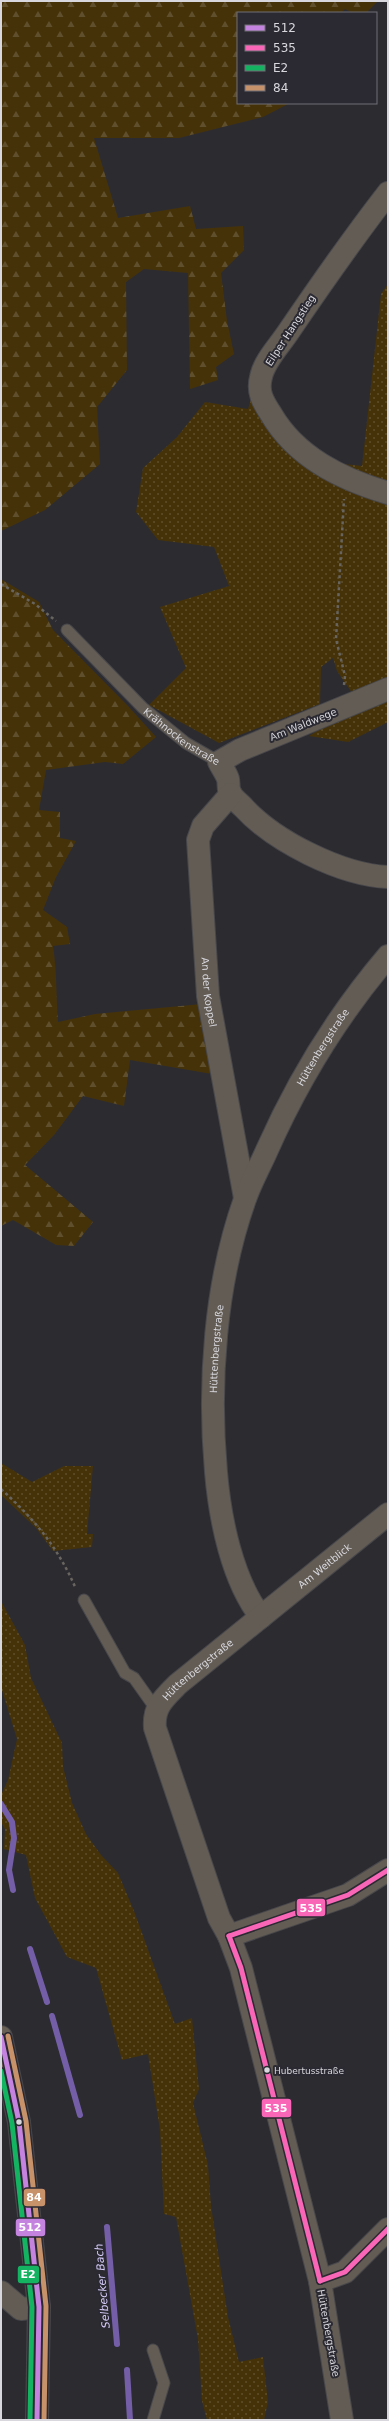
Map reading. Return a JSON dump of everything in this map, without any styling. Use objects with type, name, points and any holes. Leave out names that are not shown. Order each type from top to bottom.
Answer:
[{"type":"main road","points":[[1,2037],[19,2122],[39,2307],[37,2420]]},
{"type":"street","name":"Eilper Hangstieg","points":[[388,193],[327,275],[270,358],[260,377],[260,396],[279,428],[301,449],[322,466],[346,478],[388,493]]},
{"type":"street","name":"Am Waldwege","points":[[219,762],[240,750],[388,689]]},
{"type":"street","name":"Krähnockenstraße","points":[[219,762],[227,778],[230,794],[258,824],[279,838],[348,868],[376,877],[388,877]]},
{"type":"street","name":"An der Koppel","points":[[230,794],[204,826],[198,840],[208,996],[245,1198]]},
{"type":"street","name":"Hüttenbergstraße","points":[[342,2420],[320,2281],[241,1968],[229,1936],[219,1918],[155,1728],[156,1709],[178,1684],[261,1618],[251,1605],[228,1546],[218,1488],[213,1445],[212,1402],[216,1339],[229,1256],[245,1198],[277,1127],[317,1051],[358,990],[388,956]]},
{"type":"street","name":"Am Weitblick","points":[[261,1618],[388,1514]]},
{"type":"street","points":[[229,1936],[348,1895],[388,1870]]},
{"type":"street","points":[[320,2281],[345,2272],[388,2229]]},
{"type":"street","points":[[1,2292],[21,2309],[39,2307]]},
{"type":"lane","name":"Krähnockenstraße","points":[[67,630],[143,708],[186,743],[219,762]]},
{"type":"lane","points":[[84,1600],[125,1673],[134,1678],[156,1709]]},
{"type":"lane","points":[[153,2350],[164,2383],[153,2420]]},
{"type":"path","points":[[342,708],[345,676],[336,640],[346,478]]},
{"type":"path","points":[[1,584],[35,604],[67,630]]},
{"type":"path","points":[[1,1489],[21,1508],[56,1548],[78,1594],[84,1600]]},
{"type":"green space","points":[[1,1],[378,1],[367,12],[351,12],[345,9],[342,12],[237,12],[237,104],[288,104],[263,117],[179,138],[94,138],[118,218],[190,206],[196,229],[243,226],[244,250],[221,273],[227,321],[234,354],[216,367],[218,380],[190,389],[188,273],[144,269],[126,282],[127,370],[97,407],[100,464],[45,510],[1,531]]},
{"type":"green space","points":[[388,284],[388,722],[348,742],[309,736],[342,715],[361,706],[337,671],[333,658],[321,667],[320,704],[219,743],[149,705],[186,668],[160,607],[229,586],[214,547],[158,540],[136,512],[143,468],[177,437],[205,402],[248,409],[251,399],[294,434],[343,470],[344,464],[362,466],[381,294]]},
{"type":"green space","points":[[1,579],[39,602],[53,630],[128,706],[156,737],[123,764],[105,762],[46,770],[39,810],[60,812],[60,838],[76,841],[56,877],[43,910],[67,927],[70,944],[53,946],[58,1022],[95,1014],[202,1004],[218,1075],[130,1060],[124,1106],[83,1096],[54,1135],[25,1165],[93,1222],[74,1246],[56,1245],[13,1220],[1,1226]]},
{"type":"green space","points":[[1,1463],[32,1482],[64,1466],[93,1466],[87,1534],[93,1534],[92,1547],[53,1551],[36,1528],[1,1495]]},
{"type":"green space","points":[[1,1601],[25,1645],[31,1678],[62,1743],[63,1766],[72,1803],[86,1834],[101,1855],[118,1873],[134,1911],[175,2024],[192,2018],[199,2089],[193,2103],[208,2165],[211,2206],[228,2317],[239,2362],[263,2357],[268,2402],[264,2420],[207,2420],[202,2401],[198,2339],[176,2217],[164,2214],[160,2130],[148,2054],[122,2060],[96,1968],[67,1957],[35,1898],[26,1855],[4,1849],[5,1829],[1,1822],[1,1795],[8,1780],[17,1739],[1,1687]]},
{"type":"waterway","name":"Selbecker Bach","points":[[1,1804],[12,1822],[14,1838],[9,1870],[13,1890]]},
{"type":"waterway","name":"Selbecker Bach","points":[[30,1949],[47,2002]]},
{"type":"waterway","name":"Selbecker Bach","points":[[52,2016],[80,2115]]},
{"type":"waterway","name":"Selbecker Bach","points":[[107,2227],[117,2344]]},
{"type":"waterway","name":"Selbecker Bach","points":[[127,2370],[130,2420]]},
{"type":"transit line","name":"535","points":[[229,1936],[348,1895],[388,1870]]},
{"type":"transit line","name":"535","points":[[229,1936],[241,1968],[320,2281]]},
{"type":"transit line","name":"84","points":[[8,2036],[26,2121],[46,2306],[44,2420]]},
{"type":"transit line","name":"512","points":[[1,2037],[19,2122],[39,2307],[37,2420]]},
{"type":"transit line","name":"E2","points":[[1,2071],[12,2123],[32,2307],[30,2420]]},
{"type":"transit line","name":"535","points":[[320,2281],[345,2272],[388,2229]]},
{"type":"place","name":"Hubertusstraße","points":[[267,2070]]}]
